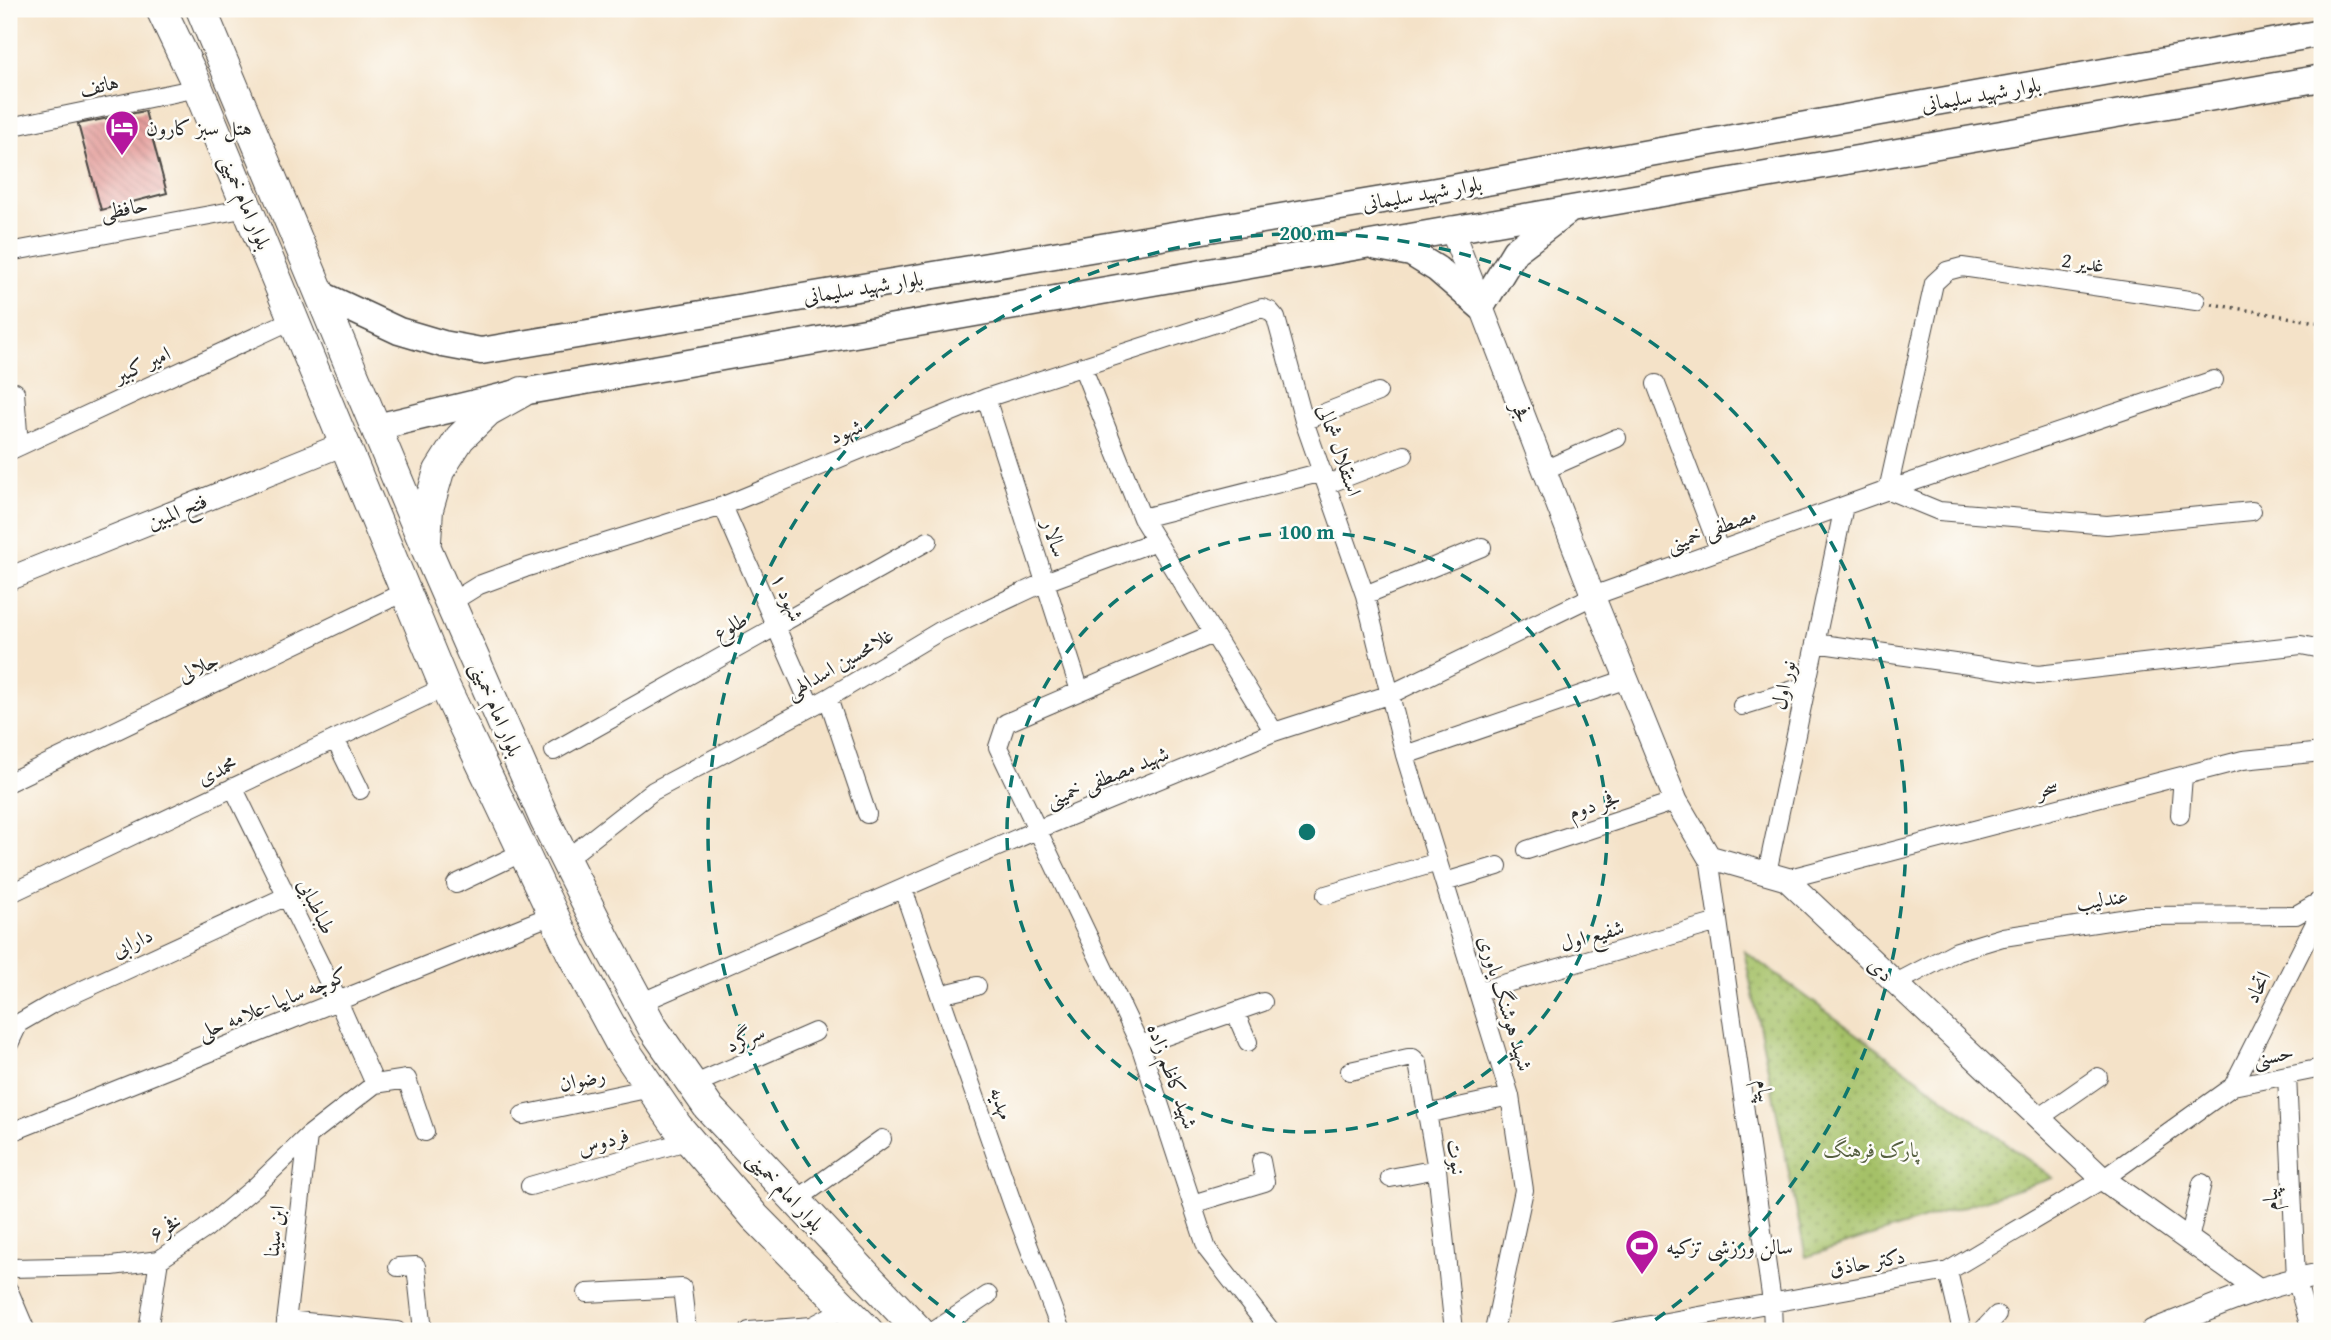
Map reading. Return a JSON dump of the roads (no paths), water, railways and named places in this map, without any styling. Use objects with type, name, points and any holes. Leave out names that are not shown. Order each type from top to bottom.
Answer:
[{"type":"main road","name":"بلوار امام خمینی","points":[[162,9],[198,88],[445,687],[552,915],[620,1043],[690,1140],[755,1217],[868,1331]]},
{"type":"main road","name":"بلوار امام خمینی","points":[[201,9],[426,548],[545,820],[653,1028],[708,1107],[919,1331]]},
{"type":"main road","name":"بلوار شهید سلیمانی","points":[[322,295],[399,331],[443,344],[481,351],[1436,191],[2322,33]]},
{"type":"main road","name":"بلوار شهید سلیمانی","points":[[377,427],[522,392],[2322,78]]},
{"type":"main road","points":[[1436,191],[1451,228]]},
{"type":"main road","points":[[1362,244],[1411,253],[1437,269],[1481,307],[1515,251],[1573,207]]},
{"type":"main road","points":[[426,548],[428,509],[439,471],[460,438],[488,411],[522,392]]},
{"type":"main road","points":[[346,443],[377,427]]},
{"type":"street","name":"هاتف","points":[[9,127],[198,88]]},
{"type":"street","name":"حافظی","points":[[9,252],[248,208]]},
{"type":"street","name":"فجر","points":[[1451,228],[1593,596]]},
{"type":"street","name":"غدير 2","points":[[1888,490],[1934,283],[1947,271],[1962,267],[2196,302]]},
{"type":"street","name":"شهود","points":[[450,603],[479,585],[525,568],[723,506],[986,398],[1262,308]]},
{"type":"street","name":"استقلال شمالی","points":[[1262,308],[1270,311],[1276,318],[1304,421],[1365,595],[1391,694]]},
{"type":"street","name":"امیر کبیر","points":[[14,449],[294,319]]},
{"type":"street","points":[[1082,366],[1142,518],[1274,732]]},
{"type":"street","name":"مصطفی خمینی","points":[[1593,596],[1888,490],[2214,380]]},
{"type":"street","points":[[1656,384],[1719,550]]},
{"type":"street","points":[[14,449],[15,392]]},
{"type":"street","points":[[1304,421],[1378,393]]},
{"type":"street","name":"سالار","points":[[986,398],[1080,691]]},
{"type":"street","points":[[1544,470],[1617,438]]},
{"type":"street","name":"فتح المبین","points":[[9,579],[346,443]]},
{"type":"street","points":[[1142,518],[1326,478],[1404,455]]},
{"type":"street","points":[[1888,490],[1939,511],[2107,525],[2252,511]]},
{"type":"street","name":"شهود ۱","points":[[723,506],[811,707]]},
{"type":"street","name":"نور اول","points":[[1776,876],[1806,686],[1844,506]]},
{"type":"street","name":"طلوع","points":[[554,751],[928,541]]},
{"type":"street","name":"غلامحسین اسدالهی","points":[[565,860],[653,791],[828,698],[940,631],[1045,582],[1156,541]]},
{"type":"street","points":[[1365,595],[1482,547]]},
{"type":"street","name":"جلالی","points":[[9,782],[406,591]]},
{"type":"street","points":[[1593,596],[1676,801],[1709,857]]},
{"type":"street","name":"شهید مصطفی خمینی","points":[[640,1003],[1039,829],[1274,732],[1391,694],[1593,596]]},
{"type":"street","name":"شهید کاظم زاده","points":[[1213,634],[1006,723],[998,747],[1140,1045],[1207,1249],[1270,1331]]},
{"type":"street","points":[[1815,643],[2038,675],[2301,645],[2322,649]]},
{"type":"street","points":[[1405,755],[1627,679]]},
{"type":"street","points":[[1742,706],[1806,686]]},
{"type":"street","name":"محمدی","points":[[9,894],[445,687]]},
{"type":"street","name":"شهید هوشنگ یاوری","points":[[1391,694],[1405,755],[1510,1096],[1524,1190],[1494,1331]]},
{"type":"street","points":[[828,698],[867,814]]},
{"type":"street","points":[[335,739],[360,790]]},
{"type":"street","name":"سحر","points":[[1776,876],[2243,761],[2322,752]]},
{"type":"street","points":[[2180,815],[2183,776]]},
{"type":"street","name":"طباطبایی","points":[[233,787],[338,1001],[375,1084]]},
{"type":"street","name":"فجر دوم","points":[[1527,850],[1676,801]]},
{"type":"street","points":[[456,884],[523,852]]},
{"type":"street","name":"دی","points":[[1709,857],[1776,876],[1896,983],[2103,1179],[2259,1290]]},
{"type":"street","name":"پیام","points":[[1709,857],[1772,1302],[1773,1331]]},
{"type":"street","points":[[1326,895],[1438,862]]},
{"type":"street","points":[[1445,882],[1498,866]]},
{"type":"street","name":"مهدیه","points":[[903,889],[1013,1205],[1061,1331]]},
{"type":"street","name":"دارابی","points":[[9,1044],[19,1023],[50,1005],[287,896]]},
{"type":"street","name":"عندلیب","points":[[1896,983],[1957,950],[2003,937],[2141,916],[2296,915],[2322,900]]},
{"type":"street","name":"اتحاد","points":[[2233,1086],[2322,909]]},
{"type":"street","name":"کوچه سایپا -علامه حلی","points":[[9,1133],[552,915]]},
{"type":"street","name":"شفیع اول","points":[[1479,991],[1718,922]]},
{"type":"street","points":[[940,995],[977,986]]},
{"type":"street","points":[[1140,1045],[1263,1002]]},
{"type":"street","points":[[1235,1012],[1248,1042]]},
{"type":"street","name":"سرگرد","points":[[693,1085],[815,1032]]},
{"type":"street","name":"نبوت","points":[[1350,1071],[1413,1058],[1418,1063],[1437,1169],[1454,1331]]},
{"type":"street","name":"حسنی","points":[[2233,1086],[2322,1068]]},
{"type":"street","name":"پیام","points":[[2287,1075],[2296,1279],[2311,1331]]},
{"type":"street","points":[[2039,1118],[2098,1077]]},
{"type":"street","points":[[375,1084],[407,1079],[425,1132]]},
{"type":"street","name":"فخر۶","points":[[9,1268],[112,1266],[159,1260],[205,1229],[256,1186],[308,1136],[375,1084]]},
{"type":"street","name":"دکتر حاذق","points":[[1617,1331],[1948,1271],[2103,1179],[2233,1086]]},
{"type":"street","name":"رضوان","points":[[523,1115],[651,1088]]},
{"type":"street","points":[[1426,1114],[1510,1096]]},
{"type":"street","name":"ابن سینا","points":[[285,1326],[308,1136]]},
{"type":"street","points":[[795,1201],[882,1139]]},
{"type":"street","name":"فردوس","points":[[530,1186],[690,1140]]},
{"type":"street","points":[[1192,1204],[1265,1182],[1261,1161]]},
{"type":"street","points":[[1390,1178],[1437,1169]]},
{"type":"street","points":[[2189,1240],[2202,1183]]},
{"type":"street","points":[[148,1331],[159,1260]]},
{"type":"street","points":[[398,1267],[416,1266],[423,1331]]},
{"type":"street","points":[[1948,1271],[1962,1331]]},
{"type":"street","points":[[2153,1331],[2187,1325],[2259,1290],[2296,1279],[2322,1275]]},
{"type":"street","points":[[587,1293],[682,1288],[687,1331]]},
{"type":"street","points":[[9,1291],[13,1309],[26,1331]]},
{"type":"street","points":[[934,1331],[988,1295]]},
{"type":"street","points":[[749,1331],[812,1326],[846,1308]]},
{"type":"street","points":[[1982,1331],[1997,1315]]},
{"type":"street","points":[[285,1326],[397,1331]]},
{"type":"place","name":"هتل سبز کارون","points":[[122,157]]},
{"type":"place","name":"سالن ورزشی تزکیه","points":[[1642,1276]]},
{"type":"park label","name":"پارک فرهنگ","points":[[1871,1149]]}]
